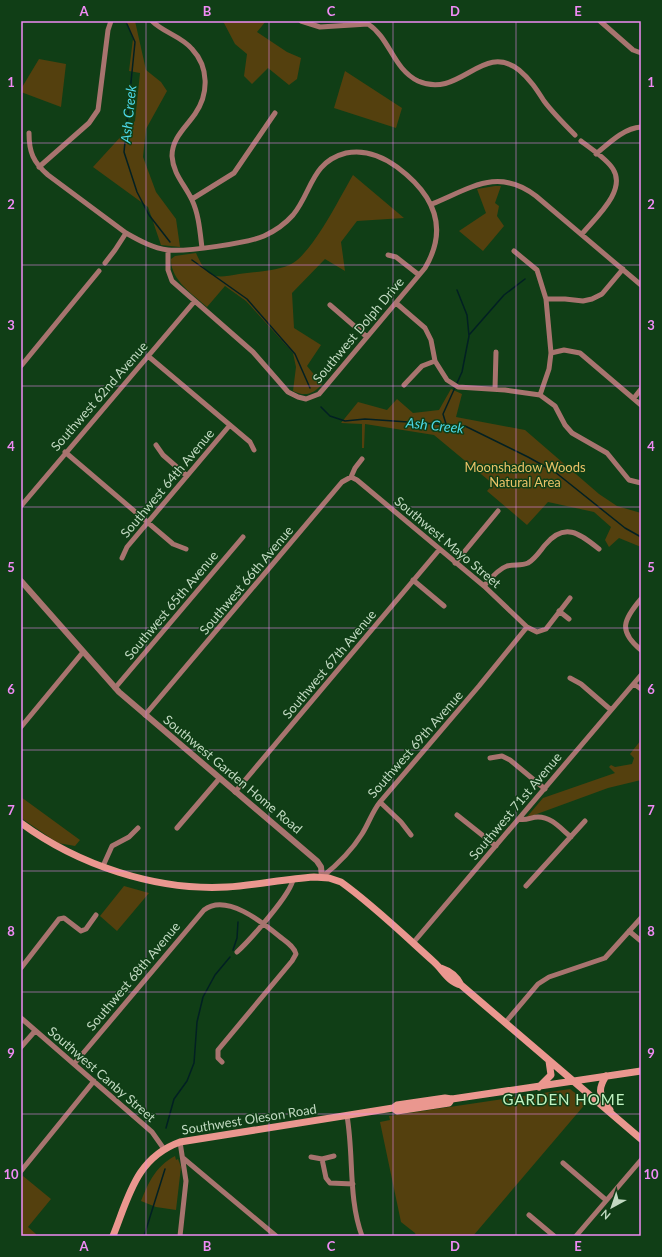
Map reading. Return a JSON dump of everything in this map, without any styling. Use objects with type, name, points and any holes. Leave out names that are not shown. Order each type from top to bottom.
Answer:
[{"type":"main road","points":[[21,823],[62,848],[103,866],[147,879],[197,886],[244,886],[293,879],[322,877],[333,879],[345,885],[441,968],[447,970],[459,979],[461,985],[641,1139]]},
{"type":"main road","points":[[539,1087],[551,1074],[549,1060]]},
{"type":"main road","name":"Southwest Oleson Road","points":[[113,1236],[143,1168],[164,1149],[180,1142],[393,1108],[397,1110],[449,1103],[452,1099],[641,1071]]},
{"type":"main road","points":[[606,1076],[600,1087],[600,1093],[613,1115]]},
{"type":"street","points":[[39,167],[89,123],[98,110],[108,30],[112,21]]},
{"type":"street","points":[[152,21],[162,29],[187,43],[200,59],[204,70],[205,88],[201,105],[179,134],[174,143],[172,154],[176,173],[192,199],[196,211],[202,248]]},
{"type":"street","points":[[301,21],[320,27],[368,24],[381,35],[402,68],[419,81],[434,85],[448,84],[463,77],[483,64],[506,63],[520,70],[553,112],[574,135]]},
{"type":"street","points":[[600,21],[633,50],[641,53]]},
{"type":"street","points":[[192,199],[234,173],[275,113]]},
{"type":"street","points":[[596,154],[627,130],[641,126]]},
{"type":"street","points":[[29,133],[29,149],[39,167],[126,233],[146,244],[168,250],[202,248],[255,239],[278,228],[296,210],[313,176],[324,165],[335,157],[347,153],[360,152],[375,154],[391,162],[421,187],[432,204],[486,182],[512,182],[528,189],[641,284]]},
{"type":"street","points":[[581,141],[613,169],[617,178],[616,189],[612,197],[582,234]]},
{"type":"street","name":"Southwest Dolph Drive","points":[[168,250],[167,265],[170,276],[176,286],[253,352],[288,392],[306,399],[319,394],[396,303],[429,261],[436,241],[436,221],[432,204]]},
{"type":"street","points":[[104,263],[126,233]]},
{"type":"street","points":[[514,251],[537,270],[546,299],[551,353],[549,369],[540,395]]},
{"type":"street","points":[[388,254],[396,257],[419,275]]},
{"type":"street","points":[[546,299],[583,301],[592,299],[602,294],[623,269]]},
{"type":"street","points":[[21,366],[99,271]]},
{"type":"street","name":"Southwest 62nd Avenue","points":[[21,506],[65,452],[194,302]]},
{"type":"street","points":[[396,303],[425,328],[431,340],[435,361],[447,380],[458,387],[495,389],[540,395],[555,406],[565,425],[572,433],[607,453],[629,480],[641,483]]},
{"type":"street","points":[[330,306],[367,337]]},
{"type":"street","points":[[551,353],[564,350],[580,353],[641,405]]},
{"type":"street","points":[[495,389],[496,352]]},
{"type":"street","points":[[148,356],[250,442],[254,450]]},
{"type":"street","points":[[404,385],[422,366],[435,361]]},
{"type":"street","points":[[634,398],[641,389]]},
{"type":"street","name":"Southwest 64th Avenue","points":[[122,558],[127,547],[230,425]]},
{"type":"street","points":[[156,445],[163,455],[187,476]]},
{"type":"street","points":[[65,452],[173,544],[186,549]]},
{"type":"street","name":"Southwest 66th Avenue","points":[[145,715],[342,482],[351,477],[355,468],[362,459]]},
{"type":"street","name":"Southwest Mayo Street","points":[[351,477],[357,480],[484,586],[527,627]]},
{"type":"street","points":[[455,563],[498,511]]},
{"type":"street","points":[[484,586],[500,570],[507,566],[527,563],[534,559],[557,534],[566,531],[578,534],[599,549]]},
{"type":"street","name":"Southwest 65th Avenue","points":[[115,688],[243,537]]},
{"type":"street","name":"Southwest 67th Avenue","points":[[235,792],[439,550]]},
{"type":"street","points":[[413,580],[444,606]]},
{"type":"street","name":"Southwest Garden Home Road","points":[[21,581],[115,688],[219,779],[317,861],[321,867],[322,877]]},
{"type":"street","points":[[527,627],[537,632],[544,631],[570,598]]},
{"type":"street","points":[[641,599],[627,617],[625,631],[630,640],[641,650]]},
{"type":"street","points":[[559,611],[569,619]]},
{"type":"street","name":"Southwest 69th Avenue","points":[[322,877],[333,868],[362,835],[372,811],[479,686],[527,627]]},
{"type":"street","points":[[21,727],[84,652]]},
{"type":"street","name":"Southwest 71st Avenue","points":[[413,943],[641,675]]},
{"type":"street","points":[[570,678],[581,684],[611,710]]},
{"type":"street","points":[[634,684],[641,690]]},
{"type":"street","points":[[490,758],[502,756],[510,760],[544,789]]},
{"type":"street","points":[[178,828],[219,779]]},
{"type":"street","points":[[380,802],[401,822],[411,835]]},
{"type":"street","points":[[457,815],[496,846]]},
{"type":"street","points":[[519,819],[523,820],[538,817],[548,819],[571,837]]},
{"type":"street","points":[[526,886],[585,821]]},
{"type":"street","points":[[103,866],[112,846],[129,837],[138,828]]},
{"type":"street","points":[[237,952],[289,890],[293,879]]},
{"type":"street","name":"Southwest 68th Avenue","points":[[74,1064],[200,914],[212,905],[235,909],[262,922]]},
{"type":"street","points":[[21,968],[59,919],[64,918],[81,931],[86,929],[96,915]]},
{"type":"street","points":[[505,1023],[541,982],[549,977],[608,956],[641,918]]},
{"type":"street","points":[[222,1062],[218,1058],[218,1050],[292,961],[296,954],[292,947],[262,922]]},
{"type":"street","points":[[629,931],[641,941]]},
{"type":"street","name":"Southwest Canby Street","points":[[21,1018],[152,1132],[164,1149]]},
{"type":"street","points":[[21,1047],[35,1031]]},
{"type":"street","points":[[21,1171],[94,1081]]},
{"type":"street","points":[[347,1116],[351,1139],[354,1208],[362,1236]]},
{"type":"street","points":[[180,1142],[184,1158],[186,1181],[180,1236]]},
{"type":"street","points":[[311,1157],[322,1159],[334,1156]]},
{"type":"street","points":[[184,1158],[276,1236]]},
{"type":"street","points":[[322,1159],[326,1178],[330,1183],[353,1184]]},
{"type":"street","points":[[576,1236],[641,1160]]},
{"type":"street","points":[[563,1163],[606,1200]]},
{"type":"street","points":[[529,1215],[554,1236]]},
{"type":"green space","points":[[126,21],[135,21],[146,70],[161,82],[167,91],[146,129],[143,157],[156,192],[176,219],[180,247],[161,245],[148,207],[93,167],[135,121],[140,73],[129,71],[133,39]]},
{"type":"green space","points":[[221,21],[266,21],[257,32],[287,52],[301,58],[297,79],[289,85],[268,68],[252,84],[244,76],[247,54],[235,44],[224,23]]},
{"type":"green space","points":[[39,59],[66,64],[61,107],[21,92],[21,89]]},
{"type":"green space","points":[[345,71],[402,108],[396,128],[334,108]]},
{"type":"green space","points":[[353,175],[404,218],[357,221],[341,242],[345,271],[325,259],[292,293],[294,328],[321,345],[307,366],[322,384],[309,394],[301,394],[293,391],[296,367],[293,353],[246,301],[225,286],[207,307],[184,286],[174,274],[171,259],[175,256],[196,253],[204,268],[212,275],[217,276],[230,276],[267,271],[288,266],[301,256],[318,235]]},
{"type":"green space","points":[[501,186],[495,203],[499,206],[497,216],[504,226],[483,251],[459,231],[486,213],[477,189]]},
{"type":"green space","name":"Moonshadow Woods Natural Area","points":[[451,389],[462,394],[456,417],[525,430],[599,494],[617,506],[641,513],[641,547],[619,538],[609,547],[605,540],[611,527],[594,512],[548,502],[527,525],[487,491],[493,484],[434,435],[365,424],[364,448],[362,448],[362,424],[341,423],[358,402],[387,410],[397,399],[413,413],[439,410]]},
{"type":"green space","points":[[641,740],[641,780],[608,788],[526,818],[543,798],[615,773],[609,767],[611,765],[615,767],[632,764],[634,758],[630,754]]},
{"type":"green space","points":[[21,797],[80,840],[75,846],[58,843],[21,818]]},
{"type":"green space","points":[[124,886],[149,893],[117,931],[100,916]]},
{"type":"green space","points":[[570,1089],[587,1102],[473,1236],[416,1236],[415,1233],[401,1222],[380,1122],[390,1120],[389,1116]]},
{"type":"green space","points":[[175,1156],[181,1167],[176,1210],[156,1207],[141,1201],[150,1181],[158,1170],[168,1160]]},
{"type":"green space","points":[[23,1176],[51,1199],[28,1227],[36,1234],[36,1236],[21,1236],[21,1178]]},
{"type":"waterway","name":"Ash Creek","points":[[127,24],[135,42],[124,152],[137,192],[149,215],[170,242]]},
{"type":"waterway","name":"Ash Creek","points":[[192,260],[247,299],[295,354],[310,388]]},
{"type":"waterway","points":[[469,335],[504,295],[525,279]]},
{"type":"waterway","points":[[446,424],[443,414],[462,372],[469,336],[467,315],[457,290]]},
{"type":"waterway","name":"Ash Creek","points":[[321,407],[330,416],[345,421],[365,419],[465,426],[555,472],[625,528],[641,537]]},
{"type":"waterway","points":[[233,950],[237,938],[238,922]]},
{"type":"waterway","points":[[166,1128],[174,1099],[187,1081],[194,1063],[197,1022],[203,997],[215,975],[230,957]]},
{"type":"waterway","points":[[144,1236],[165,1169]]},
{"type":"district","name":"GARDEN HOME","points":[[564,1099]]}]
